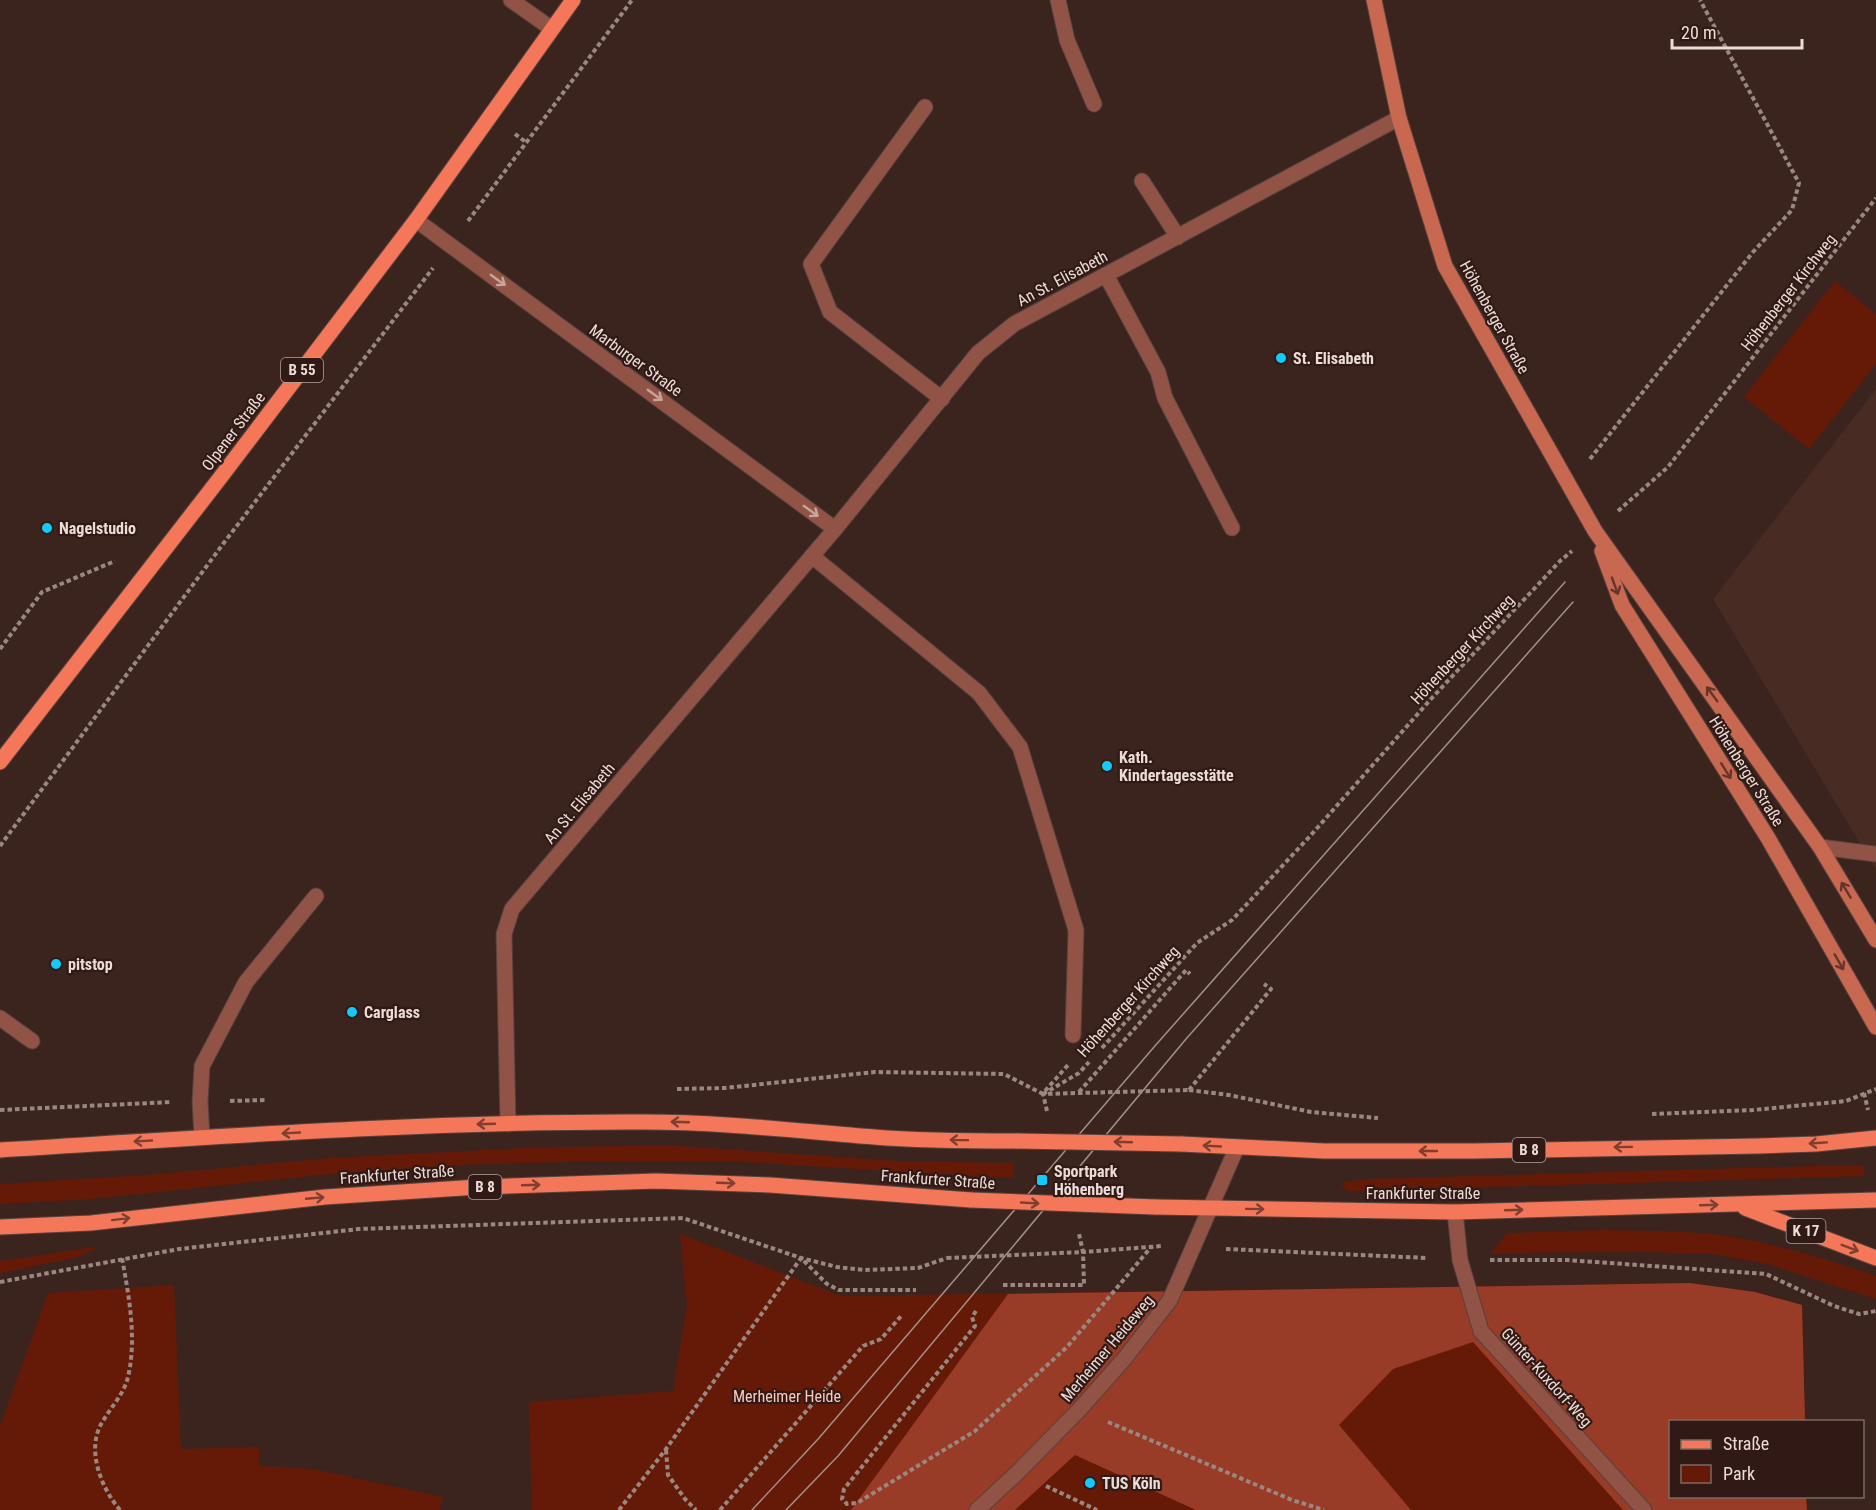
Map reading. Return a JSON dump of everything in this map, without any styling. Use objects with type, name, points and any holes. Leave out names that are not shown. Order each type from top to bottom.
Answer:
[{"type":"main road","name":"Olpener Straße","points":[[0,762],[416,220],[573,0]]},
{"type":"main road","name":"B 8","points":[[0,1150],[202,1137],[508,1124],[684,1122],[906,1139],[1182,1144],[1324,1151],[1476,1151],[1816,1144],[1876,1137]]},
{"type":"main road","name":"Frankfurter Straße","points":[[0,1227],[91,1222],[336,1196],[478,1187],[656,1181],[770,1185],[971,1200],[1155,1207],[1455,1212],[1876,1200]]},
{"type":"main road","name":"K 17","points":[[1736,1204],[1876,1258]]},
{"type":"main road","points":[[0,1238],[91,1222]]},
{"type":"street","points":[[511,0],[552,29]]},
{"type":"street","points":[[1058,0],[1067,40],[1094,104]]},
{"type":"street","name":"Höhenberger Straße","points":[[1374,0],[1399,118],[1445,266],[1595,531],[1820,847],[1876,940]]},
{"type":"street","points":[[925,107],[811,264],[830,312],[942,399]]},
{"type":"street","name":"An St. Elisabeth","points":[[508,1124],[504,934],[512,909],[835,529],[978,354],[1014,324],[1399,118]]},
{"type":"street","points":[[1142,181],[1178,237]]},
{"type":"street","name":"Marburger Straße","points":[[416,220],[835,529]]},
{"type":"street","points":[[1106,275],[1158,372],[1165,398],[1232,528]]},
{"type":"street","name":"Höhenberger Straße","points":[[1595,531],[1622,605],[1768,838],[1876,1027]]},
{"type":"street","points":[[812,556],[979,693],[1020,747],[1077,930],[1073,1035]]},
{"type":"street","points":[[1820,847],[1876,854]]},
{"type":"street","points":[[202,1137],[200,1102],[202,1066],[246,982],[316,896]]},
{"type":"street","points":[[0,1018],[33,1041]]},
{"type":"street","name":"Merheimer Heideweg","points":[[977,1510],[1079,1410],[1125,1358],[1170,1300],[1237,1147]]},
{"type":"street","name":"Günter-Kuxdorf-Weg","points":[[1455,1212],[1460,1260],[1481,1331],[1644,1510]]},
{"type":"path","points":[[0,846],[223,544],[451,245],[632,0]]},
{"type":"path","points":[[1569,485],[1753,252],[1792,210],[1799,183],[1700,0]]},
{"type":"path","name":"Höhenberger Kirchweg","points":[[1042,1094],[1079,1073],[1197,943],[1232,920],[1311,835],[1431,699],[1560,561],[1668,467],[1876,198]]},
{"type":"path","points":[[0,649],[42,592],[119,559]]},
{"type":"path","points":[[1079,1092],[1186,970],[1190,974]]},
{"type":"path","points":[[1189,1090],[1271,989],[1264,984]]},
{"type":"path","points":[[1042,1094],[1072,1060]]},
{"type":"path","points":[[1646,1115],[1753,1110],[1846,1101],[1876,1089]]},
{"type":"path","points":[[1042,1094],[1189,1090],[1229,1095],[1311,1112],[1388,1119]]},
{"type":"path","points":[[0,1282],[179,1249],[359,1229],[683,1218],[801,1258],[837,1267],[865,1270],[918,1268],[947,1258],[1099,1252],[1153,1245],[1460,1260],[1568,1260],[1766,1274],[1834,1306],[1859,1314],[1876,1311]]},
{"type":"path","points":[[976,1311],[972,1317],[975,1326],[844,1489],[842,1499],[847,1504],[857,1503],[975,1431],[1067,1347],[1153,1245]]},
{"type":"path","points":[[1003,1285],[1084,1285],[1083,1252]]},
{"type":"path","points":[[120,1510],[108,1497],[97,1468],[96,1442],[101,1423],[117,1401],[128,1378],[132,1312],[122,1258]]},
{"type":"path","points":[[801,1258],[827,1284],[839,1290],[916,1290]]},
{"type":"path","points":[[619,1510],[666,1449],[801,1258]]},
{"type":"path","points":[[720,1510],[863,1346],[881,1339],[902,1315]]},
{"type":"path","points":[[1079,1410],[1292,1500],[1324,1510]]},
{"type":"path","points":[[666,1449],[668,1475],[696,1510]]},
{"type":"path","points":[[1017,1473],[1097,1510]]},
{"type":"shaded area","points":[[1876,389],[1876,870],[1713,599]]},
{"type":"shaded area","points":[[1690,1283],[1755,1292],[1802,1305],[1805,1420],[1669,1420],[1669,1498],[1806,1498],[1807,1510],[1623,1510],[1473,1342],[1393,1369],[1339,1425],[1411,1510],[1196,1510],[1075,1455],[1015,1510],[851,1510],[1008,1294]]},
{"type":"green space","points":[[1835,281],[1876,314],[1876,364],[1809,449],[1744,397]]},
{"type":"green space","points":[[664,1145],[899,1161],[1013,1163],[1014,1178],[726,1161],[598,1161],[456,1165],[338,1173],[92,1199],[0,1204],[0,1184],[146,1175],[331,1158],[522,1148]]},
{"type":"green space","points":[[1863,1166],[1865,1176],[1348,1191],[1342,1186],[1343,1182],[1368,1179]]},
{"type":"green space","points":[[1603,1230],[1713,1234],[1785,1248],[1876,1276],[1876,1299],[1767,1264],[1714,1254],[1491,1253],[1507,1233]]},
{"type":"green space","name":"Merheimer Heide","points":[[680,1234],[841,1296],[1690,1283],[1755,1292],[1802,1305],[1805,1420],[1669,1420],[1669,1498],[1806,1498],[1807,1510],[532,1510],[529,1402],[673,1391],[687,1306]]},
{"type":"green space","points":[[94,1247],[97,1249],[74,1258],[0,1273],[0,1261]]},
{"type":"green space","points":[[174,1285],[181,1449],[259,1447],[259,1466],[314,1469],[443,1497],[440,1510],[0,1510],[0,1426],[48,1293]]},
{"type":"tram line","points":[[752,1510],[819,1438],[1154,1047],[1565,582]]},
{"type":"tram line","points":[[786,1510],[838,1456],[1186,1039],[1573,602]]},
{"type":"place","name":"St. Elisabeth","points":[[1281,358]]},
{"type":"place","name":"Nagelstudio","points":[[47,528]]},
{"type":"place","name":"Kath. Kindertagesstätte","points":[[1107,766]]},
{"type":"place","name":"pitstop","points":[[56,964]]},
{"type":"place","name":"Carglass","points":[[352,1012]]},
{"type":"place","name":"Sportpark Höhenberg","points":[[1042,1180]]},
{"type":"place","name":"TUS Köln","points":[[1090,1483]]}]
